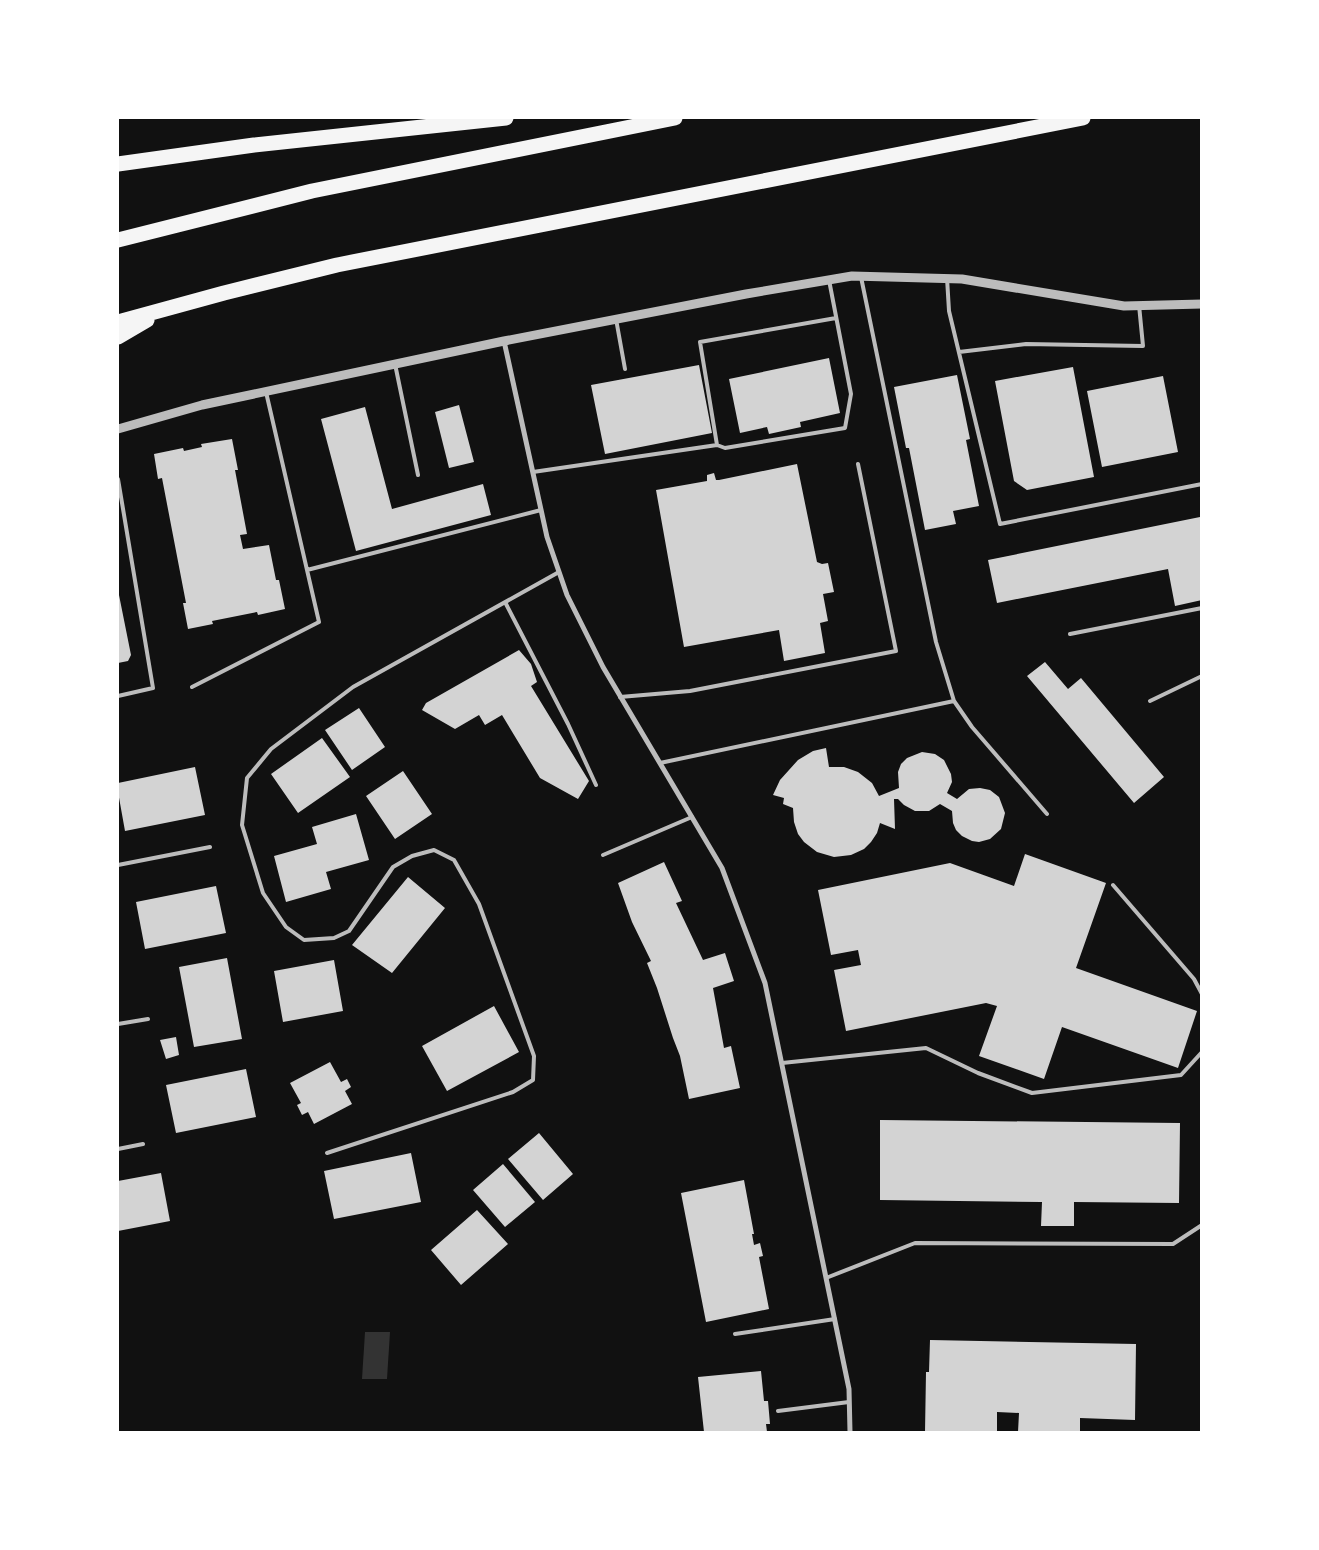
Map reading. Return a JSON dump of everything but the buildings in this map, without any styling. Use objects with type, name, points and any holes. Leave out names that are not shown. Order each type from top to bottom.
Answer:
[{"type":"highway","points":[[118,164],[254,145],[506,118]]},
{"type":"highway","points":[[118,240],[312,190],[675,118]]},
{"type":"highway","points":[[118,322],[280,278],[346,263],[1083,118]]},
{"type":"highway","points":[[118,337],[168,308]]},
{"type":"street","points":[[118,429],[202,406],[504,341],[746,294],[852,276],[962,279],[1124,306],[1202,304]]},
{"type":"street","points":[[504,341],[547,537],[567,595],[620,697],[722,868],[765,983],[850,1389],[850,1432]]},
{"type":"lane","points":[[861,277],[936,642],[954,701],[972,727],[1047,814]]},
{"type":"lane","points":[[946,278],[949,311],[1000,524],[1202,484]]},
{"type":"lane","points":[[533,472],[717,444],[725,448],[845,428],[851,394],[829,280]]},
{"type":"lane","points":[[959,352],[1026,344],[1143,346],[1139,305]]},
{"type":"lane","points":[[717,444],[700,342],[836,318]]},
{"type":"lane","points":[[616,319],[625,369]]},
{"type":"lane","points":[[395,364],[418,475]]},
{"type":"lane","points":[[192,687],[319,622],[266,392]]},
{"type":"lane","points":[[620,697],[690,691],[896,651],[858,464]]},
{"type":"lane","points":[[118,479],[153,688],[118,696]]},
{"type":"lane","points":[[307,570],[541,510]]},
{"type":"lane","points":[[327,1153],[513,1092],[533,1080],[534,1056],[479,904],[454,860],[434,850],[412,856],[393,867],[350,931],[334,938],[304,940],[286,927],[263,893],[242,825],[246,778],[272,748],[353,687],[559,572]]},
{"type":"lane","points":[[505,602],[568,724],[596,785]]},
{"type":"lane","points":[[1070,634],[1202,608]]},
{"type":"lane","points":[[1150,701],[1202,676]]},
{"type":"lane","points":[[660,762],[954,701]]},
{"type":"lane","points":[[603,855],[692,817]]},
{"type":"lane","points":[[118,865],[210,847]]},
{"type":"lane","points":[[1113,886],[1194,979],[1202,994]]},
{"type":"lane","points":[[118,1024],[148,1019]]},
{"type":"lane","points":[[782,1063],[926,1048],[978,1072],[1032,1093],[1181,1075],[1202,1052]]},
{"type":"lane","points":[[118,1149],[143,1144]]},
{"type":"lane","points":[[826,1278],[915,1244],[1173,1244],[1202,1225]]},
{"type":"lane","points":[[736,1334],[835,1319]]},
{"type":"lane","points":[[778,1411],[849,1402]]},
{"type":"shaded area","points":[[365,1332],[390,1332],[387,1379],[362,1379]]}]
